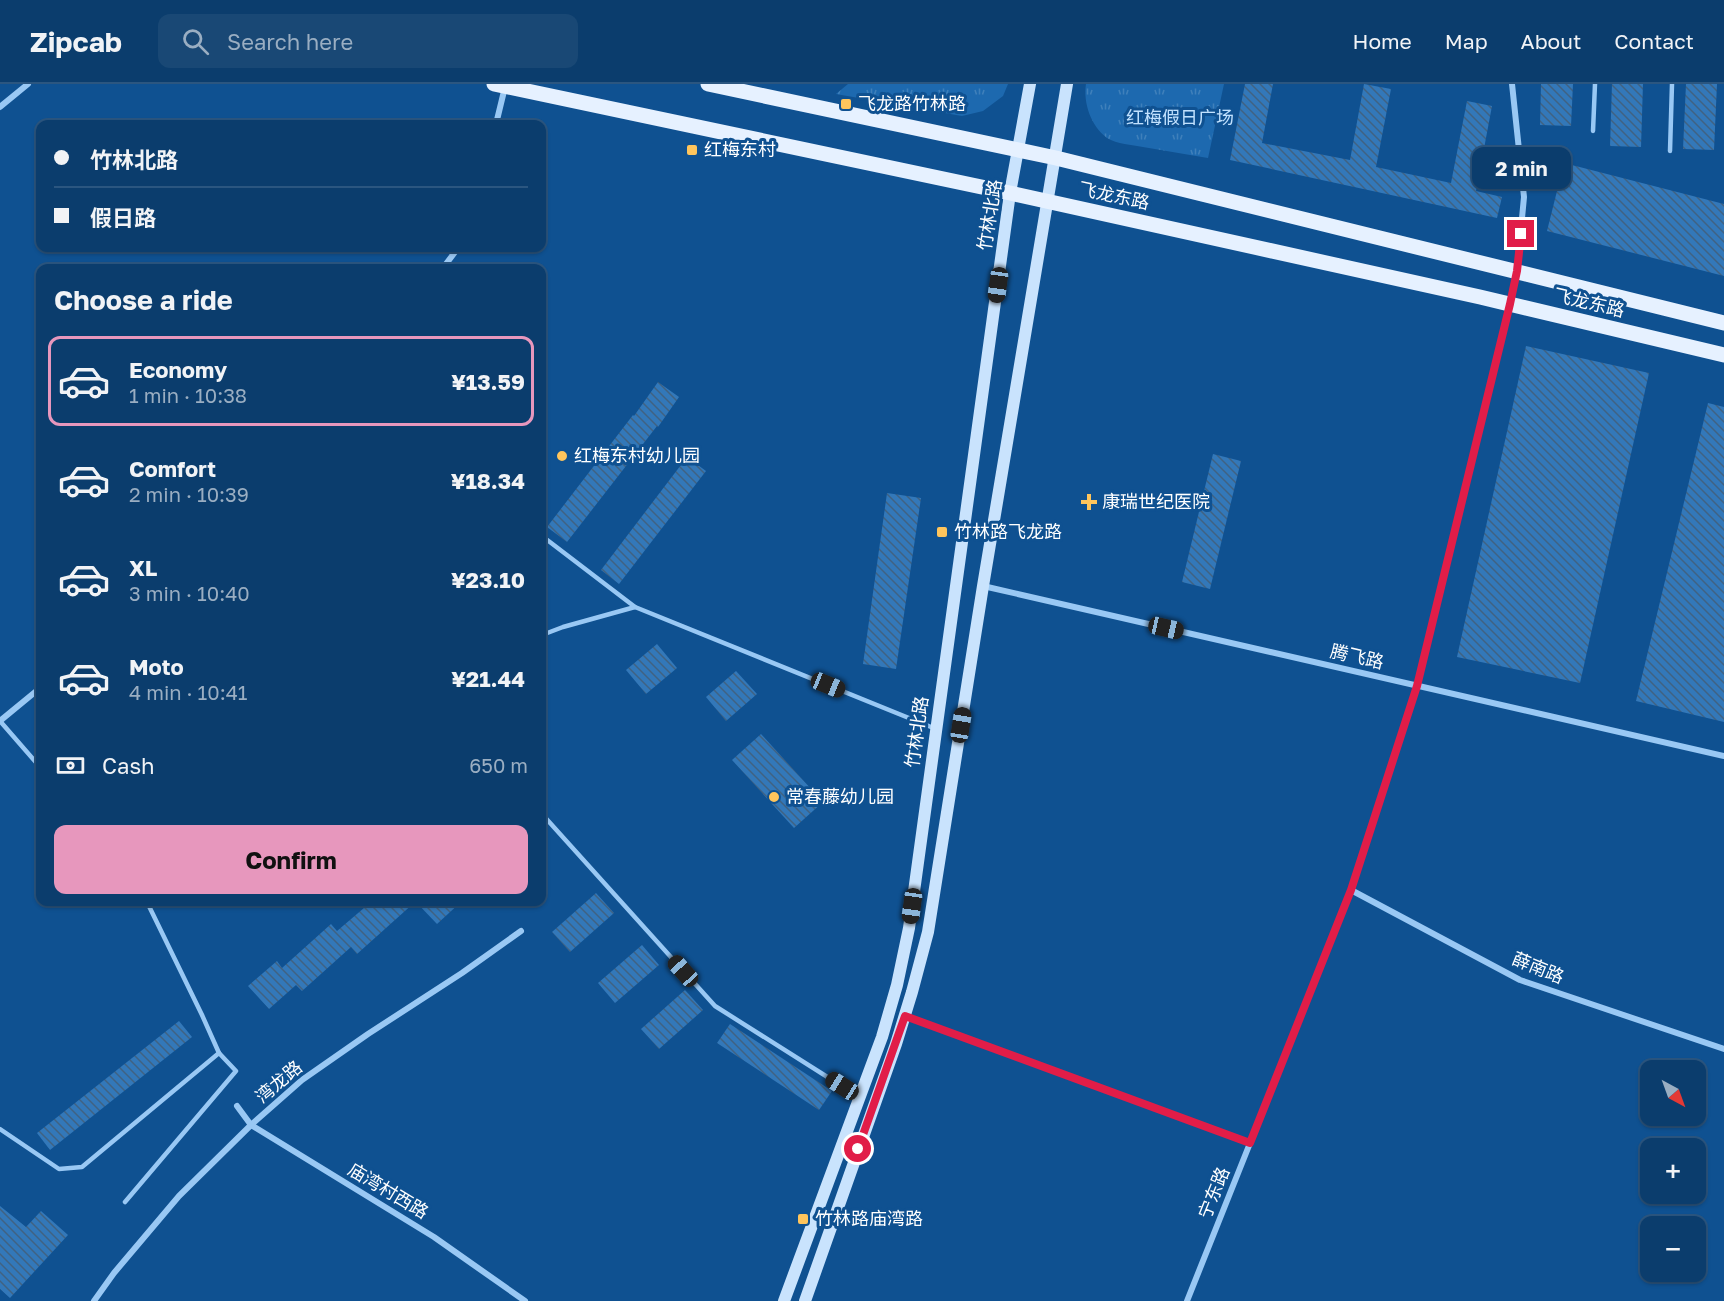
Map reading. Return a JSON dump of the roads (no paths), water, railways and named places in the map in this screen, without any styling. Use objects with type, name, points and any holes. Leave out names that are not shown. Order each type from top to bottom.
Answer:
[{"type":"main road","name":"飞龙东路","points":[[708,84],[1056,158],[1724,323]]},
{"type":"main road","name":"竹林北路","points":[[784,1301],[882,1037],[897,985],[909,928],[1010,193],[1030,84]]},
{"type":"main road","points":[[805,1301],[905,1016],[928,932],[1067,84]]},
{"type":"main road","name":"飞龙东路","points":[[502,85],[1047,201],[1510,304],[1724,355]]},
{"type":"street","points":[[0,108],[28,84]]},
{"type":"street","name":"宁东路","points":[[1187,1301],[1351,890],[1417,686],[1517,271],[1524,197],[1512,84]]},
{"type":"street","points":[[497,120],[502,85]]},
{"type":"street","points":[[445,264],[455,252]]},
{"type":"street","name":"腾飞路","points":[[983,586],[1724,756]]},
{"type":"street","points":[[0,721],[36,691]]},
{"type":"street","name":"薛南路","points":[[1351,890],[1520,980],[1724,1049]]},
{"type":"street","name":"湾龙路","points":[[94,1301],[114,1273],[179,1196],[251,1125],[302,1080],[521,931]]},
{"type":"street","points":[[905,1016],[1250,1143]]},
{"type":"street","name":"庙湾村西路","points":[[237,1106],[251,1125],[434,1237],[525,1301]]},
{"type":"lane","points":[[1593,131],[1595,84]]},
{"type":"lane","points":[[1670,152],[1672,84]]},
{"type":"lane","points":[[546,539],[634,607],[936,729]]},
{"type":"lane","points":[[546,633],[634,607]]},
{"type":"lane","points":[[0,721],[36,762]]},
{"type":"lane","points":[[546,818],[715,1006],[860,1097]]},
{"type":"lane","points":[[126,1202],[236,1071],[219,1053],[149,906]]},
{"type":"lane","points":[[0,1129],[58,1169],[82,1167],[219,1053]]},
{"type":"place","name":"飞龙路竹林路","points":[[846,104]]},
{"type":"place","name":"红梅东村","points":[[692,150]]},
{"type":"place","name":"红梅东村幼儿园","points":[[562,456]]},
{"type":"place","name":"康瑞世纪医院","points":[[1089,502]]},
{"type":"place","name":"竹林路飞龙路","points":[[942,532]]},
{"type":"place","name":"常春藤幼儿园","points":[[774,797]]},
{"type":"place","name":"竹林路庙湾路","points":[[803,1219]]},
{"type":"park label","name":"红梅假日广场","points":[[1180,118]]}]
